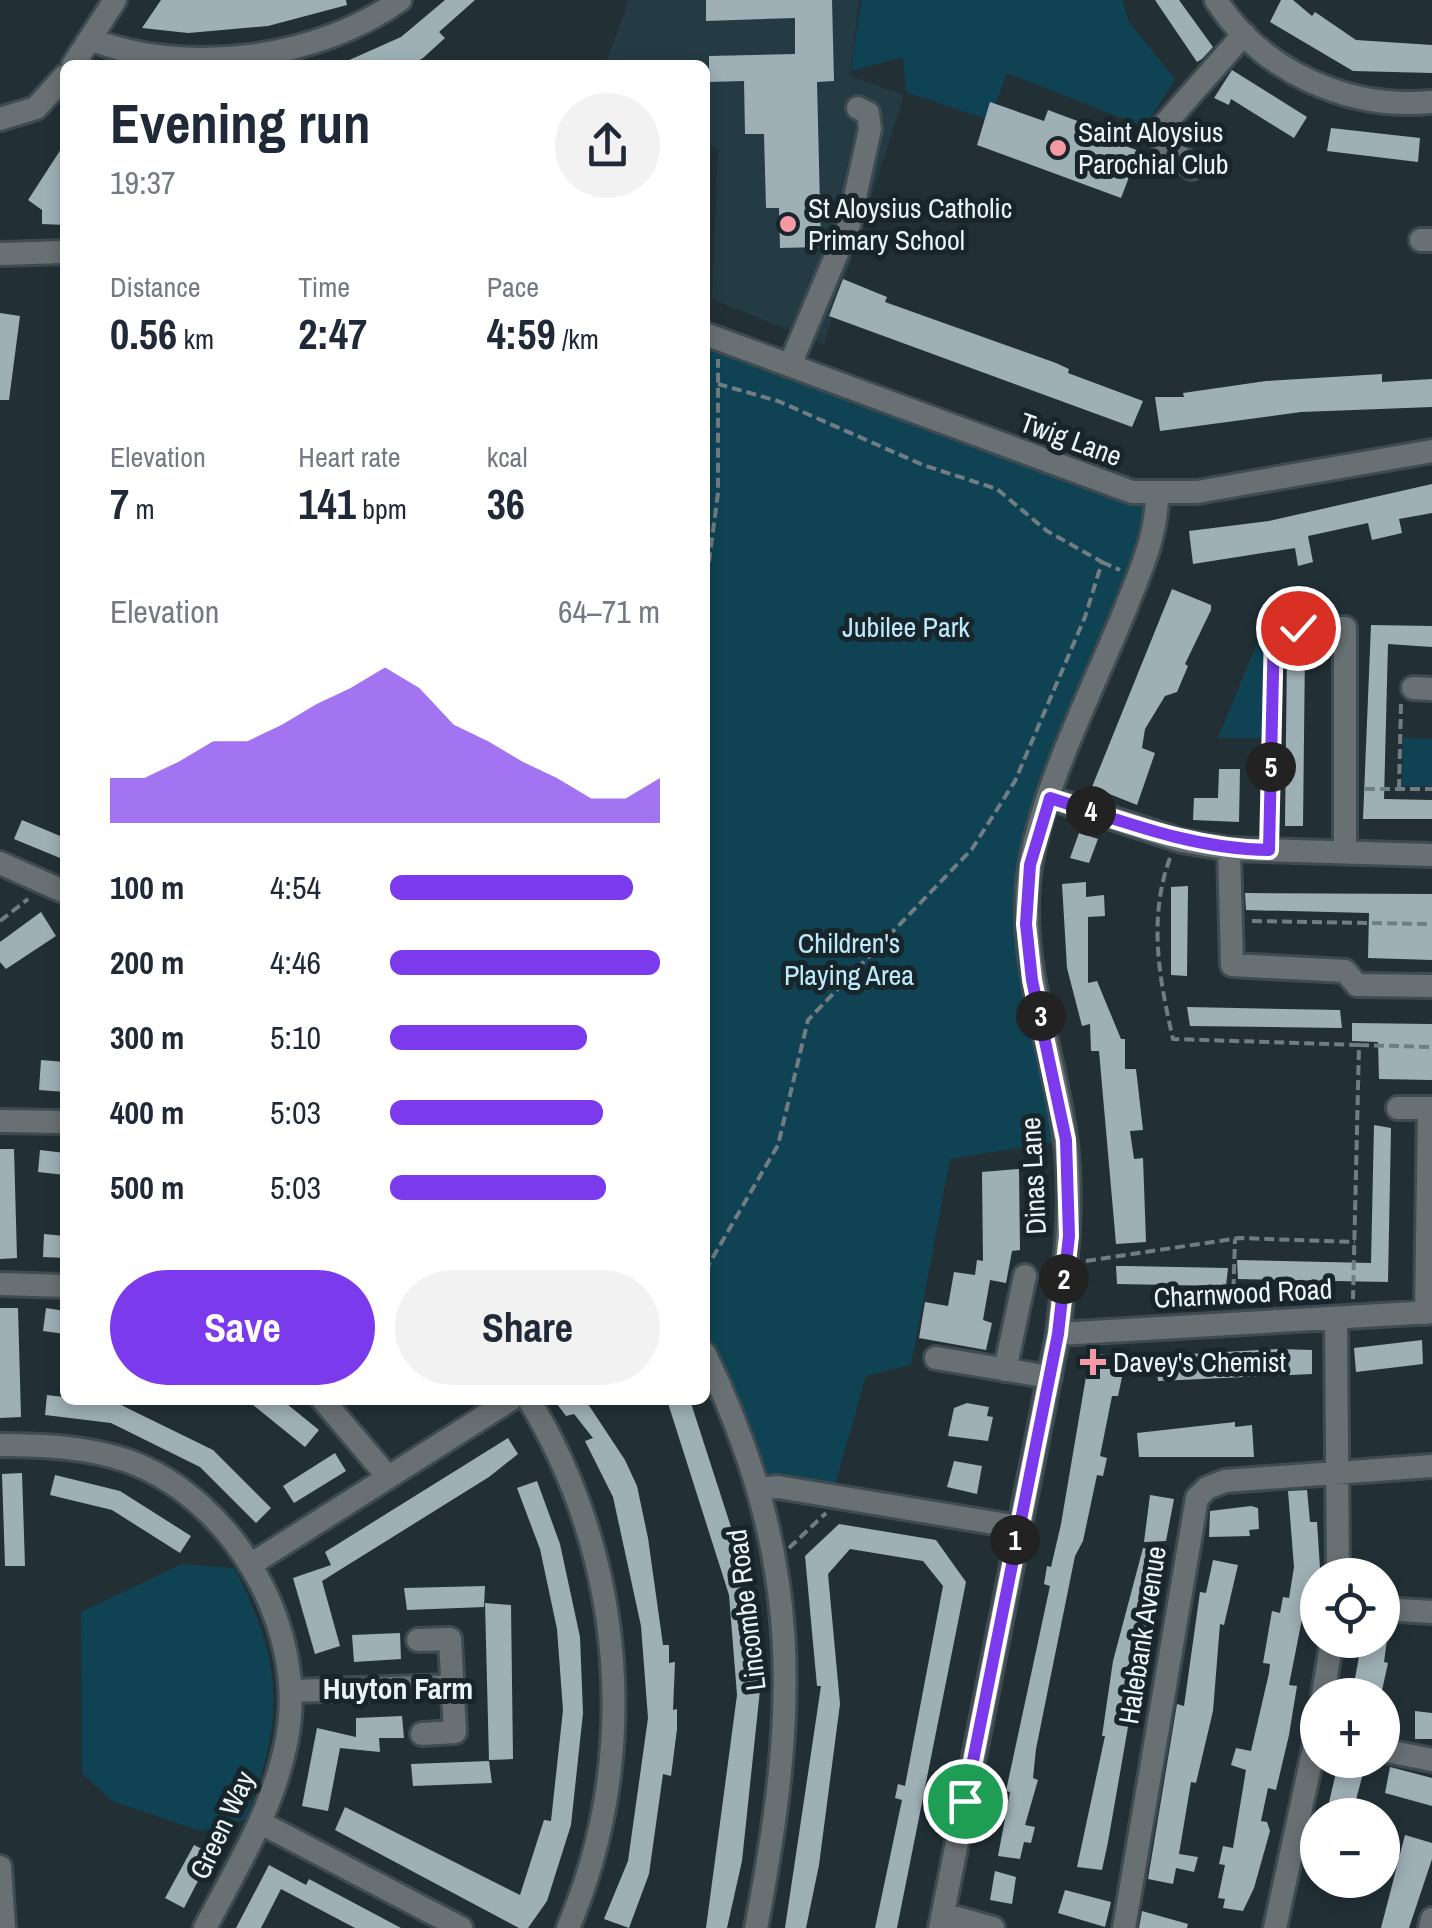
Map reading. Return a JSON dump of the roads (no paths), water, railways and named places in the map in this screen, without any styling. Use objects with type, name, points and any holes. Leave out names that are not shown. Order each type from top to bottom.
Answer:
[{"type":"street","points":[[76,60],[115,0]]},
{"type":"street","points":[[90,39],[171,60],[292,50],[344,33],[400,0]]},
{"type":"street","points":[[1216,0],[1244,34],[1282,65],[1327,89],[1370,101],[1432,102]]},
{"type":"street","points":[[1192,168],[1156,134],[1244,34]]},
{"type":"street","points":[[0,120],[36,108],[60,82]]},
{"type":"street","points":[[790,365],[849,225],[870,129],[868,113],[858,108]]},
{"type":"street","points":[[0,254],[60,252]]},
{"type":"street","name":"Twig Lane","points":[[714,337],[1102,483],[1157,494],[1197,492],[1432,451]]},
{"type":"street","name":"Dinas Lane","points":[[942,1921],[1058,1334],[1066,1264],[1066,1140],[1032,980],[1026,924],[1030,865],[1050,798],[1152,542],[1157,494]]},
{"type":"street","points":[[1298,628],[1345,628],[1345,851]]},
{"type":"street","points":[[1050,798],[1178,839],[1230,850],[1432,855]]},
{"type":"street","points":[[1230,850],[1228,921],[1232,965],[1344,971],[1357,985],[1432,986]]},
{"type":"street","points":[[0,863],[60,890]]},
{"type":"street","points":[[1398,1108],[1430,1108],[1429,1313]]},
{"type":"street","points":[[0,1121],[60,1122]]},
{"type":"street","points":[[1006,1370],[1024,1276]]},
{"type":"street","points":[[0,1284],[60,1286]]},
{"type":"street","name":"Charnwood Road","points":[[1058,1334],[1429,1313]]},
{"type":"street","points":[[1338,1558],[1345,1318]]},
{"type":"street","points":[[936,1358],[1050,1376]]},
{"type":"street","name":"Lincombe Road","points":[[710,1367],[758,1488],[775,1562],[786,1648],[787,1726],[779,1810],[756,1928]]},
{"type":"street","points":[[328,1405],[388,1478]]},
{"type":"street","points":[[250,1565],[502,1405]]},
{"type":"street","points":[[532,1405],[566,1470],[591,1538],[607,1609],[614,1684],[603,1818],[568,1928]]},
{"type":"street","name":"Green Way","points":[[0,1446],[62,1447],[131,1462],[206,1512],[250,1565],[280,1633],[292,1690],[288,1736],[275,1790],[205,1928]]},
{"type":"street","name":"Halebank Avenue","points":[[1124,1928],[1197,1498],[1207,1488],[1225,1481],[1432,1466]]},
{"type":"street","points":[[758,1488],[778,1487],[1018,1527]]},
{"type":"street","points":[[1400,1610],[1432,1612]]},
{"type":"street","points":[[418,1640],[450,1639],[455,1732],[422,1734]]},
{"type":"street","points":[[292,1690],[452,1686]]},
{"type":"street","points":[[1400,1754],[1432,1760]]},
{"type":"street","points":[[1276,1928],[1308,1778]]},
{"type":"street","points":[[261,1823],[461,1928]]},
{"type":"street","points":[[0,1867],[4,1928]]},
{"type":"street","points":[[1430,1928],[1432,1919]]},
{"type":"street","points":[[942,1921],[993,1928]]},
{"type":"place","name":"Saint Aloysius Parochial Club","points":[[1058,148]]},
{"type":"place","name":"St Aloysius Catholic Primary School","points":[[788,224]]},
{"type":"place","name":"Davey's Chemist","points":[[1093,1362]]},
{"type":"district","name":"Huyton Farm","points":[[398,1688]]},
{"type":"park label","name":"Jubilee Park","points":[[906,627]]},
{"type":"park label","name":"Children's Playing Area","points":[[849,959]]}]
